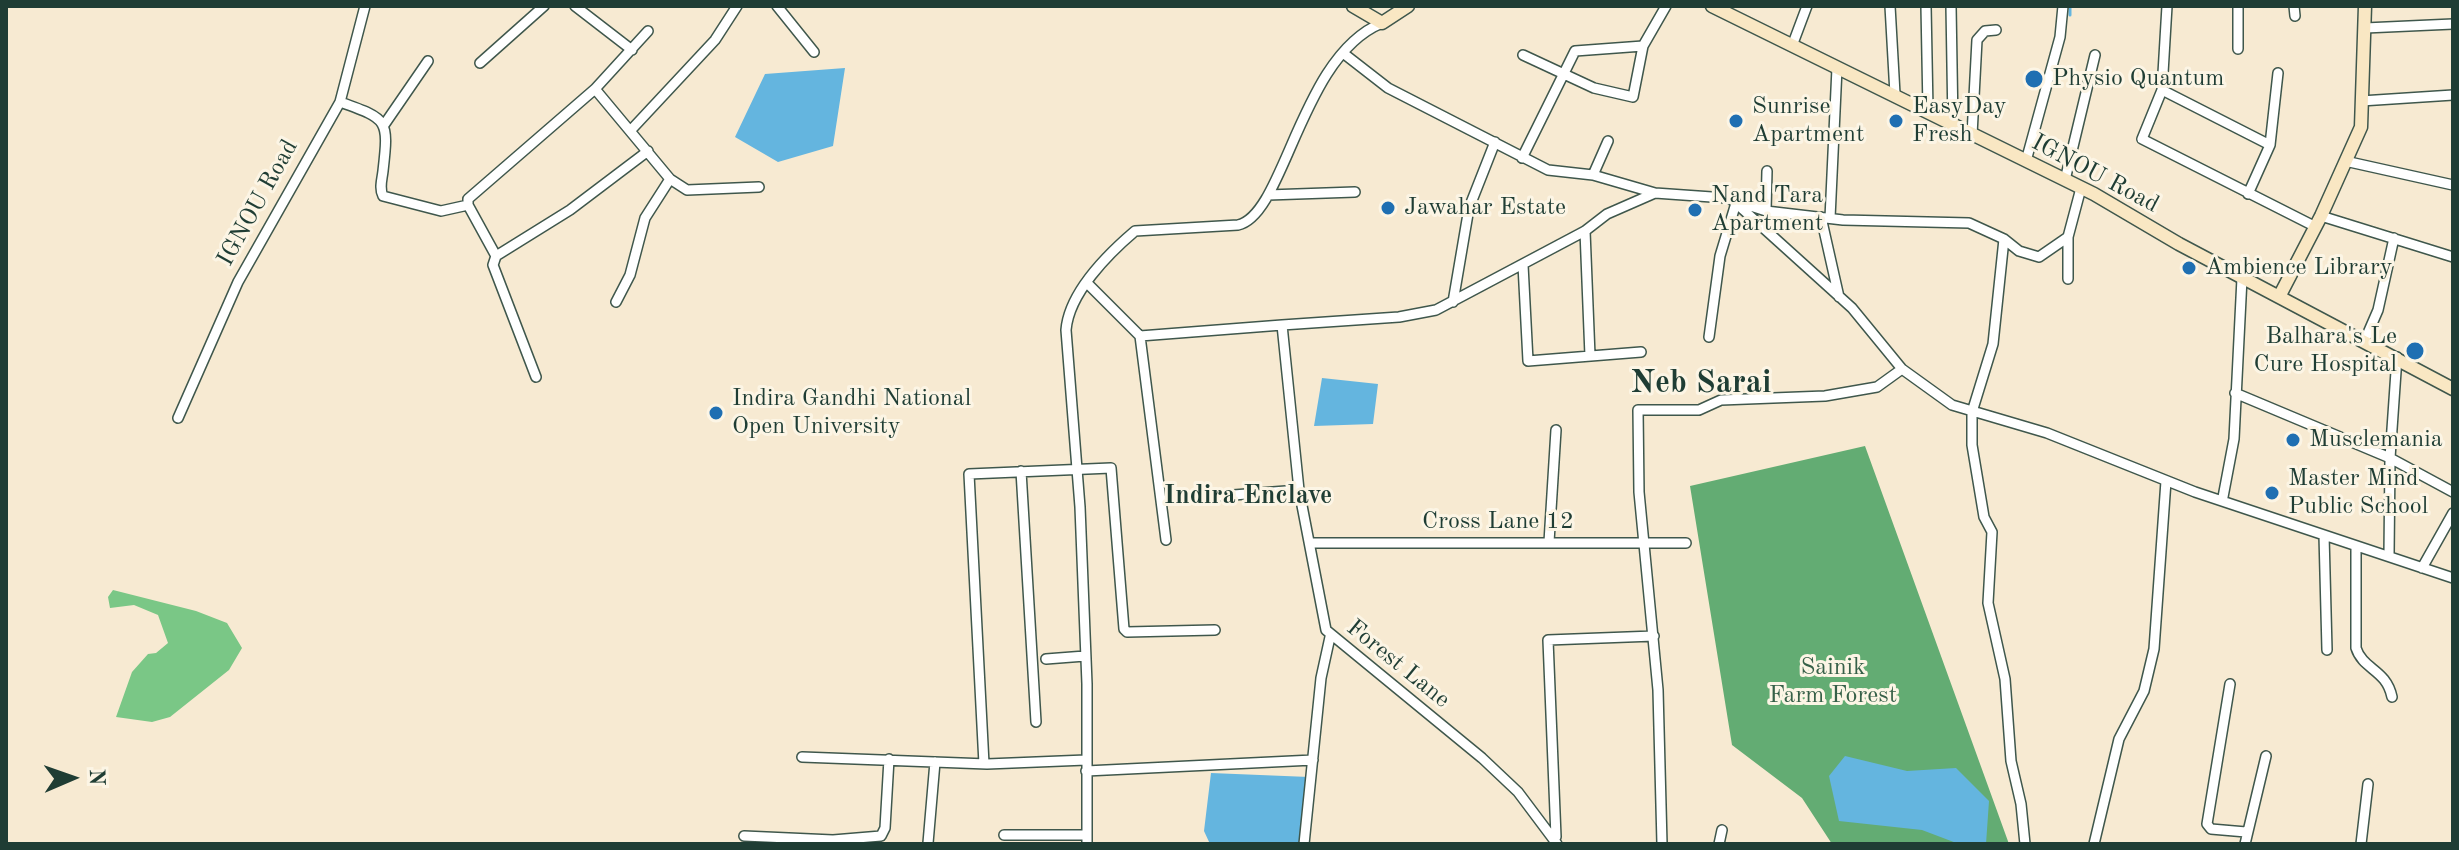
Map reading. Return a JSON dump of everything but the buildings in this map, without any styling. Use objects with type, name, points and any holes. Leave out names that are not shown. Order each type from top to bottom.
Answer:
[{"type":"street","name":"IGNOU Road","points":[[178,418],[238,282],[340,102],[365,6]]},
{"type":"street","points":[[480,63],[544,6]]},
{"type":"street","points":[[575,6],[632,50]]},
{"type":"street","points":[[631,130],[715,40],[737,6]]},
{"type":"street","points":[[777,6],[814,52]]},
{"type":"street","points":[[1353,6],[1382,23]]},
{"type":"street","points":[[1004,835],[1087,840],[1080,507],[1066,330],[1069,313],[1087,283],[1135,231],[1243,223],[1251,219],[1268,195],[1309,100],[1328,68],[1343,53],[1408,6]]},
{"type":"street","points":[[1523,55],[1594,88],[1633,97],[1643,46],[1666,6]]},
{"type":"street","name":"IGNOU Road","points":[[1712,6],[2081,188],[2242,278],[2453,389]]},
{"type":"street","points":[[1792,46],[1807,6]]},
{"type":"street","points":[[1890,6],[1895,94]]},
{"type":"street","points":[[1926,6],[1928,110]]},
{"type":"street","points":[[1951,6],[1953,125]]},
{"type":"street","points":[[2026,161],[2060,37],[2063,6]]},
{"type":"street","points":[[2167,6],[2162,90],[2142,139],[2248,194],[2318,221],[2394,238],[2453,257]]},
{"type":"street","points":[[2238,6],[2238,49]]},
{"type":"street","points":[[2279,297],[2361,127],[2365,6]]},
{"type":"street","points":[[2365,28],[2453,24]]},
{"type":"street","points":[[1972,135],[1977,40],[1985,31],[1996,30]]},
{"type":"street","points":[[496,256],[468,205],[472,194],[595,89],[648,31]]},
{"type":"street","points":[[1522,158],[1575,51],[1643,46]]},
{"type":"street","points":[[1343,53],[1388,88],[1548,170],[1593,175],[1655,193],[1726,198],[1766,211],[1826,218],[1969,223],[2004,239],[2019,251],[2039,257],[2068,237]]},
{"type":"street","points":[[2065,180],[2095,55]]},
{"type":"street","points":[[384,125],[428,61]]},
{"type":"street","points":[[1837,68],[1826,218],[1839,297]]},
{"type":"street","points":[[2248,194],[2270,145],[2278,73]]},
{"type":"street","points":[[595,89],[670,179],[687,190],[759,187]]},
{"type":"street","points":[[2162,90],[2270,145]]},
{"type":"street","points":[[2361,101],[2453,95]]},
{"type":"street","points":[[340,102],[376,115],[384,125],[383,196],[441,211],[468,205]]},
{"type":"street","points":[[1593,175],[1608,141]]},
{"type":"street","points":[[1453,302],[1469,208],[1495,142]]},
{"type":"street","points":[[536,377],[493,265],[496,256],[570,210],[648,151]]},
{"type":"street","points":[[2345,161],[2453,185]]},
{"type":"street","points":[[1766,211],[1767,171]]},
{"type":"street","points":[[616,302],[630,275],[645,218],[670,179]]},
{"type":"street","points":[[2068,279],[2068,237],[2081,188]]},
{"type":"street","points":[[1268,195],[1355,192]]},
{"type":"street","points":[[1140,336],[1423,314],[1453,302],[1523,265],[1585,231],[1607,214],[1655,193]]},
{"type":"street","points":[[1736,203],[1839,297],[1902,369],[1952,405],[2047,433],[2166,481],[2453,578]]},
{"type":"street","points":[[1709,337],[1720,256],[1736,203]]},
{"type":"street","points":[[1585,231],[1590,356]]},
{"type":"street","points":[[2365,340],[2378,310],[2394,238]]},
{"type":"street","points":[[2004,239],[1993,344],[1972,412],[1972,445],[1984,517],[1992,532],[1988,603],[2005,679],[2011,761],[2021,804],[2025,844]]},
{"type":"street","points":[[1523,265],[1528,361],[1641,352]]},
{"type":"street","points":[[2223,497],[2234,439],[2242,278]]},
{"type":"street","points":[[1087,283],[1140,336],[1166,540]]},
{"type":"street","name":"Forest Lane","points":[[1282,325],[1299,490],[1321,619],[1330,637],[1482,758],[1518,792],[1557,842]]},
{"type":"street","points":[[2389,555],[2390,458],[2397,357]]},
{"type":"street","points":[[1662,844],[1654,636],[1639,492],[1640,409],[1695,410],[1721,400],[1825,396],[1877,387],[1902,369]]},
{"type":"street","points":[[2235,393],[2390,458],[2453,492]]},
{"type":"street","points":[[1549,542],[1556,430]]},
{"type":"street","points":[[984,764],[969,474],[1111,468],[1125,631],[1215,630]]},
{"type":"street","points":[[1021,471],[1036,722]]},
{"type":"street","points":[[2094,844],[2119,739],[2144,691],[2154,649],[2166,481]]},
{"type":"street","points":[[1207,497],[1299,490]]},
{"type":"street","points":[[2422,568],[2453,513]]},
{"type":"street","points":[[2324,535],[2327,650]]},
{"type":"street","name":"Cross Lane 12","points":[[1310,543],[1686,543]]},
{"type":"street","points":[[2356,546],[2356,648],[2360,658],[2387,680],[2392,697]]},
{"type":"street","points":[[1557,842],[1548,640],[1654,636]]},
{"type":"street","points":[[1304,844],[1321,678],[1330,637]]},
{"type":"street","points":[[1046,659],[1085,656]]},
{"type":"street","points":[[2230,684],[2207,824],[2211,829],[2246,832]]},
{"type":"street","points":[[2245,844],[2266,756]]},
{"type":"street","points":[[802,757],[984,764],[1086,760]]},
{"type":"street","points":[[744,836],[833,840],[881,836],[885,828],[889,759]]},
{"type":"street","points":[[1086,771],[1313,760]]},
{"type":"street","points":[[928,843],[935,762]]},
{"type":"street","points":[[2361,844],[2368,784]]},
{"type":"street","points":[[1719,844],[1722,830]]},
{"type":"green space","name":"Sainik Farm Forest","points":[[1865,446],[2009,844],[1832,844],[1802,798],[1732,745],[1690,486]]},
{"type":"green space","points":[[113,590],[196,611],[227,623],[242,648],[229,670],[170,717],[152,722],[116,717],[132,672],[148,654],[156,653],[168,643],[158,615],[134,605],[110,608],[108,597]]},
{"type":"water","points":[[845,68],[833,146],[778,162],[735,137],[765,74]]},
{"type":"water","points":[[1322,378],[1378,384],[1373,424],[1314,426]]},
{"type":"water","points":[[1845,756],[1907,771],[1956,768],[1989,801],[1986,844],[1959,844],[1922,830],[1839,821],[1829,776]]},
{"type":"water","points":[[1211,773],[1309,777],[1303,844],[1210,844],[1204,831]]},
{"type":"waterway","points":[[2070,6],[2070,15]]},
{"type":"place","name":"Physio Quantum","points":[[2034,79]]},
{"type":"place","name":"Sunrise Apartment","points":[[1736,121]]},
{"type":"place","name":"EasyDay Fresh","points":[[1896,121]]},
{"type":"place","name":"Jawahar Estate","points":[[1388,208]]},
{"type":"place","name":"Nand Tara Apartment","points":[[1695,210]]},
{"type":"place","name":"Ambience Library","points":[[2189,268]]},
{"type":"place","name":"Balhara's Le Cure Hospital","points":[[2415,351]]},
{"type":"place","name":"Indira Gandhi National Open University","points":[[716,413]]},
{"type":"place","name":"Musclemania","points":[[2293,440]]},
{"type":"place","name":"Master Mind Public School","points":[[2272,493]]},
{"type":"district","name":"Neb Sarai","points":[[1701,384]]},
{"type":"district","name":"Indira Enclave","points":[[1248,496]]}]
